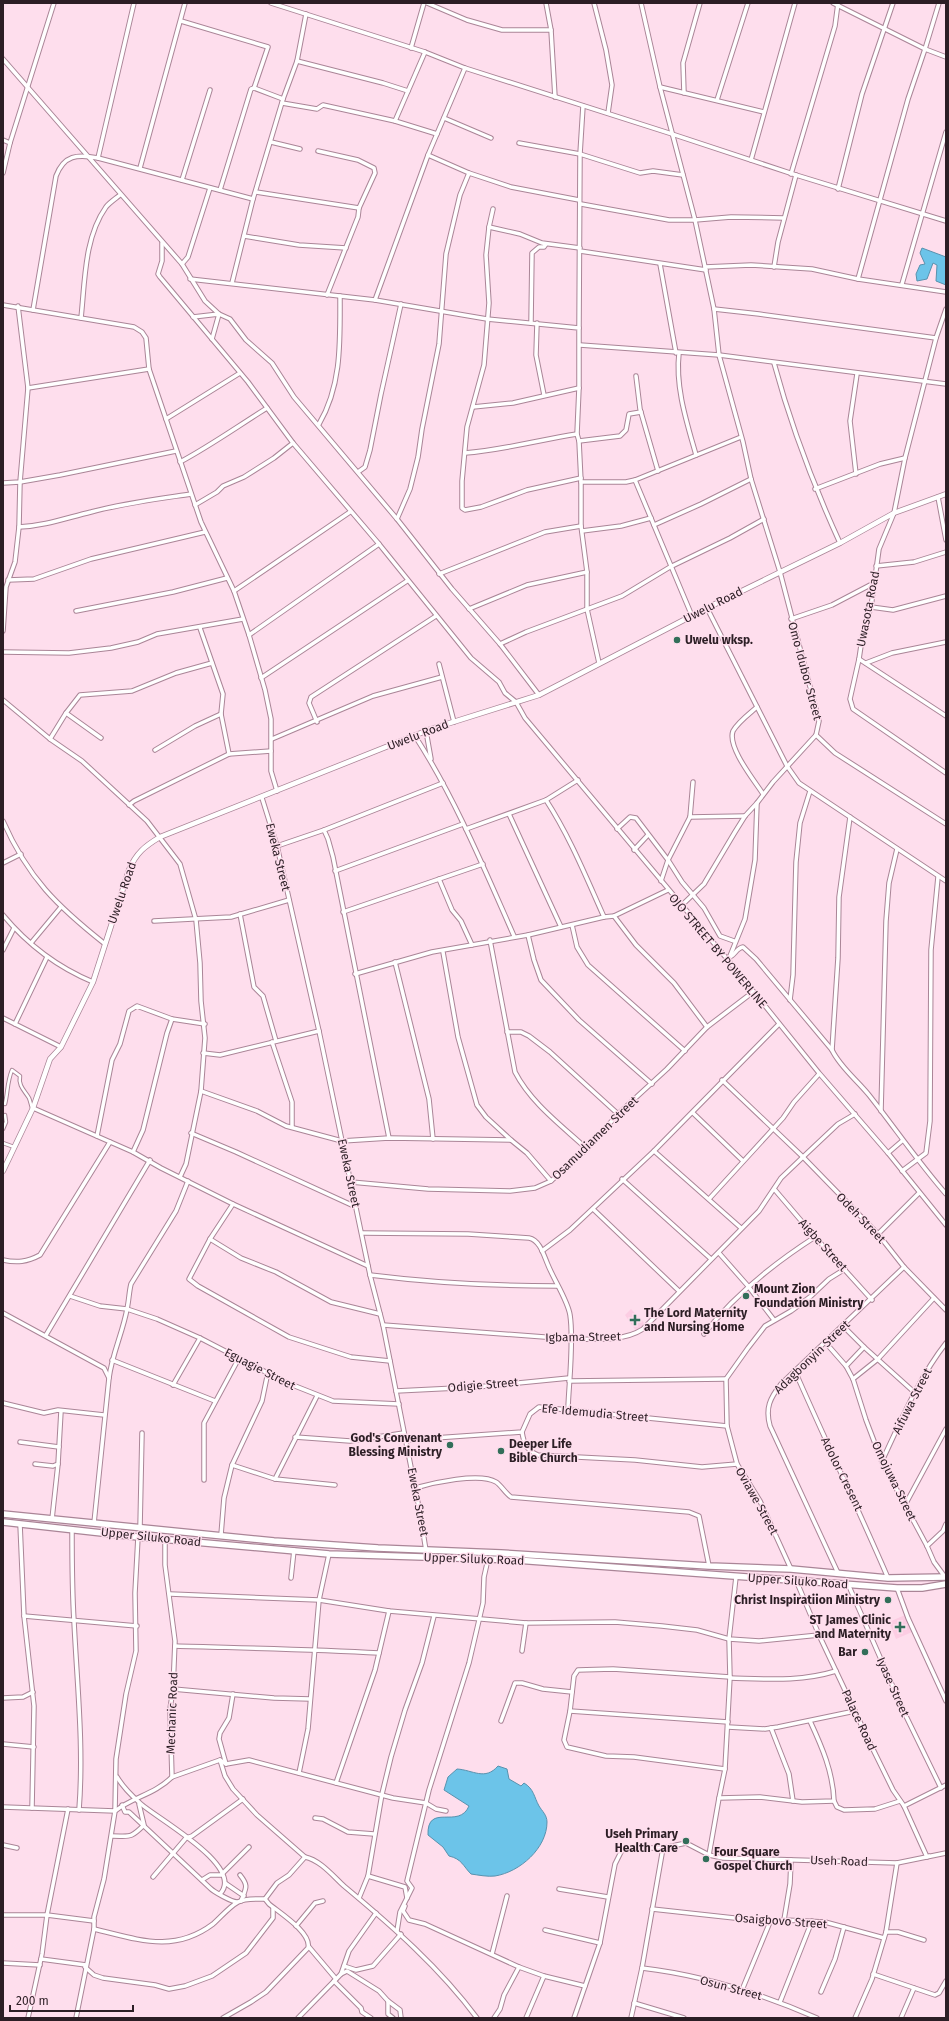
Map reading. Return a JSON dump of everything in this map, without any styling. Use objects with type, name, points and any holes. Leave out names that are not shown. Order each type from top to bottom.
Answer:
[{"type":"main road","name":"Upper Siluko Road","points":[[3,1514],[274,1541],[709,1566],[791,1569],[888,1578],[946,1577]]},
{"type":"main road","name":"Upper Siluko Road","points":[[3,1522],[138,1537],[329,1554],[488,1559],[897,1588],[922,1588],[946,1584]]},
{"type":"street","points":[[3,173],[10,143],[54,3]]},
{"type":"street","points":[[98,158],[134,3]]},
{"type":"street","points":[[140,168],[185,3]]},
{"type":"street","points":[[271,3],[426,52],[466,68],[608,113],[796,176],[946,221]]},
{"type":"street","points":[[411,48],[424,3]]},
{"type":"street","points":[[427,3],[467,20],[502,30],[551,30]]},
{"type":"street","points":[[546,3],[551,30],[555,97]]},
{"type":"street","points":[[594,3],[606,50],[612,85],[608,113]]},
{"type":"street","name":"Omo Idubor Street","points":[[641,3],[660,88],[695,220],[706,269],[714,309],[719,355],[751,479],[780,572],[791,619],[819,721],[816,735],[787,766],[745,816],[704,884],[682,905]]},
{"type":"street","points":[[684,92],[683,63],[700,3]]},
{"type":"street","points":[[717,100],[748,3]]},
{"type":"street","points":[[751,160],[795,3]]},
{"type":"street","points":[[833,3],[838,4],[926,49],[946,57]]},
{"type":"street","points":[[838,189],[862,94],[893,3]]},
{"type":"street","points":[[858,279],[908,99],[926,49],[939,3]]},
{"type":"street","points":[[791,174],[835,26],[838,4]]},
{"type":"street","points":[[232,283],[253,199],[296,61],[306,14]]},
{"type":"street","points":[[181,21],[267,46],[264,60],[254,88],[250,89],[220,190]]},
{"type":"street","points":[[395,121],[426,52]]},
{"type":"street","points":[[3,59],[21,78],[27,88],[90,156],[120,195],[182,264],[190,279],[205,300],[219,314],[230,319],[246,340],[272,363],[294,398],[319,424],[397,518],[439,574],[500,644],[539,695]]},
{"type":"street","points":[[296,61],[383,83],[408,91]]},
{"type":"street","points":[[374,300],[428,155],[466,68]]},
{"type":"street","points":[[254,88],[283,99]]},
{"type":"street","points":[[660,88],[684,92],[764,112]]},
{"type":"street","points":[[182,180],[210,90]]},
{"type":"street","points":[[282,103],[317,109],[323,105],[395,121],[437,134]]},
{"type":"street","points":[[583,106],[580,154],[580,345],[577,434],[579,441],[581,480],[581,526],[587,572],[587,609],[599,663]]},
{"type":"street","points":[[444,118],[491,138]]},
{"type":"street","points":[[902,284],[946,132]]},
{"type":"street","points":[[3,140],[10,143]]},
{"type":"street","points":[[271,142],[300,149]]},
{"type":"street","points":[[519,143],[580,154],[640,173],[653,171],[683,175]]},
{"type":"street","points":[[318,151],[358,160],[374,168],[375,173],[359,208],[358,217],[327,295]]},
{"type":"street","points":[[428,155],[469,173],[511,187],[670,220],[695,220],[731,217],[784,218]]},
{"type":"street","points":[[33,310],[56,176],[60,164],[71,158],[90,156],[253,199]]},
{"type":"street","points":[[397,518],[410,489],[418,457],[439,344],[446,254],[460,195],[469,173]]},
{"type":"street","points":[[774,267],[784,218],[796,176]]},
{"type":"street","points":[[182,264],[188,257],[210,188]]},
{"type":"street","points":[[256,192],[359,208]]},
{"type":"street","points":[[81,318],[86,267],[94,230],[106,206],[120,195]]},
{"type":"street","points":[[492,209],[486,255],[489,303],[484,365],[467,427],[462,482],[463,510],[481,507],[526,490],[581,480],[626,482],[635,480],[741,437]]},
{"type":"street","points":[[489,227],[515,232],[546,244],[660,264],[706,269],[751,265],[812,269],[858,279],[902,284],[946,292]]},
{"type":"street","points":[[244,236],[299,245],[346,248]]},
{"type":"street","points":[[162,243],[162,260],[158,274],[160,277],[240,373],[293,443],[350,512],[379,544],[436,616],[471,658],[499,682],[505,693],[516,702],[525,718],[668,890]]},
{"type":"street","points":[[531,323],[532,253],[539,247],[544,247],[546,244]]},
{"type":"street","points":[[660,264],[678,353],[682,402],[696,455]]},
{"type":"street","points":[[190,279],[374,300],[487,319],[579,328]]},
{"type":"street","points":[[319,424],[328,408],[337,375],[340,346],[340,296]]},
{"type":"street","points":[[358,472],[367,462],[401,304]]},
{"type":"street","points":[[3,305],[18,306],[33,310],[134,327],[142,332],[146,338],[149,369],[176,451],[205,532],[234,591],[249,635],[269,712],[272,739],[272,771],[277,792]]},
{"type":"street","points":[[3,631],[8,580],[15,562],[19,527],[20,482],[28,388],[18,306]]},
{"type":"street","points":[[714,309],[936,338]]},
{"type":"street","name":"Uwasota Road","points":[[946,309],[936,338],[905,458],[894,513],[879,549],[871,607],[863,632],[859,659],[850,699],[853,709],[946,773]]},
{"type":"street","points":[[193,317],[219,314]]},
{"type":"street","points":[[212,339],[219,314]]},
{"type":"street","points":[[537,323],[536,355],[544,395]]},
{"type":"street","points":[[580,345],[719,355],[857,374],[946,384]]},
{"type":"street","points":[[774,363],[786,407],[815,489],[840,544]]},
{"type":"street","points":[[28,388],[149,369]]},
{"type":"street","points":[[166,419],[240,373]]},
{"type":"street","points":[[856,474],[850,421],[857,374]]},
{"type":"street","points":[[636,376],[641,412],[658,471]]},
{"type":"street","points":[[473,407],[513,403],[579,388]]},
{"type":"street","points":[[180,462],[215,442],[228,431],[267,408]]},
{"type":"street","points":[[579,441],[620,436],[626,430],[629,414],[641,412]]},
{"type":"street","points":[[465,453],[499,450],[545,439],[577,434]]},
{"type":"street","points":[[195,505],[217,492],[223,486],[244,477],[274,458],[293,443]]},
{"type":"street","points":[[3,483],[20,482],[176,451]]},
{"type":"street","points":[[815,489],[880,464],[905,458]]},
{"type":"street","points":[[654,525],[751,479]]},
{"type":"street","points":[[635,480],[670,567],[692,616]]},
{"type":"street","points":[[19,527],[55,523],[90,512],[144,500],[191,494]]},
{"type":"street","name":"Uwelu Road","points":[[3,1172],[33,1108],[50,1059],[61,1046],[93,982],[104,944],[135,856],[145,846],[160,837],[262,798],[426,731],[539,695],[707,608],[840,544],[894,513],[946,494]]},
{"type":"street","points":[[938,497],[946,540]]},
{"type":"street","points":[[234,591],[350,512]]},
{"type":"street","points":[[582,531],[621,526],[651,518]]},
{"type":"street","points":[[500,644],[526,632],[636,589],[670,567],[730,538],[764,519]]},
{"type":"street","points":[[439,574],[545,532],[581,526]]},
{"type":"street","points":[[8,580],[34,579],[91,559],[205,532]]},
{"type":"street","points":[[249,635],[379,544]]},
{"type":"street","points":[[876,566],[914,562],[946,552]]},
{"type":"street","points":[[470,609],[527,585],[587,572]]},
{"type":"street","points":[[76,611],[173,592],[227,578]]},
{"type":"street","points":[[261,678],[407,581]]},
{"type":"street","points":[[791,619],[832,604],[874,583]]},
{"type":"street","points":[[871,607],[893,610],[946,596]]},
{"type":"street","points":[[707,608],[787,766],[799,783],[946,881]]},
{"type":"street","points":[[317,722],[309,703],[310,697],[436,616]]},
{"type":"street","points":[[3,652],[70,653],[111,648],[138,642],[157,634],[200,628],[244,619]]},
{"type":"street","points":[[200,628],[223,694],[221,714],[230,754]]},
{"type":"street","points":[[866,663],[892,653],[946,642]]},
{"type":"street","points":[[859,659],[946,716]]},
{"type":"street","points":[[50,739],[80,694],[132,691],[176,673],[212,664]]},
{"type":"street","points":[[439,664],[454,722]]},
{"type":"street","points":[[272,739],[317,722],[373,696],[442,676]]},
{"type":"street","points":[[3,700],[50,739],[82,761],[147,821],[180,864],[196,920],[205,1038],[201,1091],[186,1164],[180,1177]]},
{"type":"street","points":[[757,707],[736,726],[732,738],[735,750],[763,794]]},
{"type":"street","points":[[66,713],[101,738]]},
{"type":"street","points":[[155,750],[195,726],[221,714]]},
{"type":"street","points":[[426,731],[431,762]]},
{"type":"street","points":[[816,735],[835,753],[946,824]]},
{"type":"street","points":[[414,736],[443,783],[482,864],[514,936]]},
{"type":"street","points":[[129,805],[134,801],[230,754],[271,752]]},
{"type":"street","points":[[466,830],[546,800],[578,780]]},
{"type":"street","points":[[661,881],[668,860],[690,817],[692,782]]},
{"type":"street","points":[[277,846],[324,830],[443,783]]},
{"type":"street","points":[[790,1000],[793,975],[796,862],[800,823],[810,791]]},
{"type":"street","name":"Eweka Street","points":[[262,798],[277,846],[319,1031],[368,1266],[383,1325],[427,1550],[427,1558]]},
{"type":"street","points":[[546,800],[560,820],[575,850],[604,917]]},
{"type":"street","points":[[728,959],[734,941],[745,919],[755,860],[757,803]]},
{"type":"street","points":[[509,814],[561,927]]},
{"type":"street","points":[[690,817],[745,816]]},
{"type":"street","points":[[617,829],[633,817],[668,860],[682,882],[693,894],[713,922],[720,936],[734,941]]},
{"type":"street","points":[[832,1050],[838,958],[839,897],[850,817]]},
{"type":"street","points":[[3,821],[31,874],[45,892],[104,944]]},
{"type":"street","points":[[334,870],[463,824]]},
{"type":"street","points":[[324,830],[328,839],[389,1138]]},
{"type":"street","points":[[634,850],[648,835]]},
{"type":"street","points":[[881,1111],[886,921],[889,883],[897,849]]},
{"type":"street","points":[[3,863],[21,854]]},
{"type":"street","points":[[343,912],[482,864]]},
{"type":"street","points":[[902,1171],[926,1153],[930,1121],[931,950],[938,877]]},
{"type":"street","points":[[439,879],[452,910],[461,921],[472,945]]},
{"type":"street","name":"OJO STREET BY POWERLINE","points":[[355,974],[432,952],[443,952],[490,940],[528,934],[614,916],[668,890],[728,959],[819,1074],[888,1153],[918,1193],[946,1225]]},
{"type":"street","points":[[154,921],[231,917],[289,900]]},
{"type":"street","points":[[31,943],[61,907]]},
{"type":"street","points":[[240,914],[254,987],[263,996],[274,1042],[292,1102],[292,1127]]},
{"type":"street","points":[[3,915],[14,928],[47,957],[68,971],[93,982]]},
{"type":"street","points":[[614,916],[636,945],[674,983],[707,1027]]},
{"type":"street","points":[[572,925],[577,947],[588,965],[685,1051]]},
{"type":"street","points":[[3,950],[14,928]]},
{"type":"street","points":[[528,934],[534,960],[541,980],[578,1020],[652,1084]]},
{"type":"street","points":[[713,943],[720,936]]},
{"type":"street","points":[[490,940],[514,1072],[523,1087],[587,1149]]},
{"type":"street","points":[[728,959],[733,956],[739,948],[745,948],[832,1050],[838,1062],[853,1076],[881,1111],[917,1161],[946,1194]]},
{"type":"street","points":[[443,952],[458,1037],[475,1100],[486,1117],[527,1153],[551,1181]]},
{"type":"street","points":[[15,1024],[47,957]]},
{"type":"street","points":[[395,962],[429,1099],[433,1139]]},
{"type":"street","name":"Osamudiamen Street","points":[[351,1182],[428,1189],[510,1191],[535,1188],[551,1181],[587,1149],[618,1114],[652,1084],[707,1027],[753,992]]},
{"type":"street","points":[[97,1136],[112,1060],[120,1044],[129,1011],[137,1006],[172,1019],[204,1024]]},
{"type":"street","points":[[3,1018],[61,1046]]},
{"type":"street","points":[[134,1152],[144,1130],[165,1040],[172,1019]]},
{"type":"street","points":[[542,1251],[570,1230],[622,1179],[654,1151],[693,1113],[722,1080],[779,1024]]},
{"type":"street","points":[[203,1053],[220,1055],[319,1031]]},
{"type":"street","points":[[507,1032],[521,1032],[529,1036],[550,1052],[618,1114]]},
{"type":"street","points":[[5,1104],[7,1080],[12,1070],[20,1076],[19,1081],[24,1094],[29,1098],[33,1108],[134,1152],[150,1160],[161,1168],[233,1204],[368,1266]]},
{"type":"street","points":[[709,1199],[819,1074]]},
{"type":"street","name":"Odeh Street","points":[[722,1080],[773,1128],[878,1234],[904,1267],[946,1310]]},
{"type":"street","points":[[201,1091],[257,1111],[292,1127],[342,1141],[389,1138],[511,1140]]},
{"type":"street","points":[[693,1113],[743,1161]]},
{"type":"street","name":"Igbama Street","points":[[383,1325],[571,1339],[599,1339],[634,1334],[643,1329],[759,1211],[782,1178],[802,1157],[838,1124],[855,1114]]},
{"type":"street","points":[[3,1129],[6,1122],[5,1115]]},
{"type":"street","points":[[192,1133],[356,1207]]},
{"type":"street","points":[[888,1153],[902,1141]]},
{"type":"street","points":[[3,1260],[13,1262],[29,1261],[40,1255],[110,1142]]},
{"type":"street","points":[[3,1143],[14,1147]]},
{"type":"street","points":[[654,1151],[741,1228]]},
{"type":"street","points":[[46,1335],[150,1160]]},
{"type":"street","points":[[622,1179],[711,1259]]},
{"type":"street","points":[[94,1524],[104,1415],[112,1360],[127,1309],[131,1284],[176,1211],[188,1181]]},
{"type":"street","name":"Aigbe Street","points":[[775,1190],[872,1300]]},
{"type":"street","points":[[878,1234],[918,1193]]},
{"type":"street","points":[[233,1204],[210,1239],[189,1279],[198,1286],[289,1337],[351,1356],[390,1361]]},
{"type":"street","points":[[593,1209],[679,1291]]},
{"type":"street","points":[[362,1233],[468,1234],[529,1238],[534,1240],[542,1251],[557,1286],[565,1300],[570,1315],[571,1339],[568,1408]]},
{"type":"street","points":[[704,1334],[748,1286],[785,1256],[815,1237]]},
{"type":"street","points":[[210,1239],[241,1258],[276,1272],[331,1302],[380,1314]]},
{"type":"street","points":[[719,1253],[748,1286],[774,1320]]},
{"type":"street","name":"Adagbonyin Street","points":[[838,1573],[770,1426],[767,1408],[772,1395],[795,1370],[872,1300],[904,1267]]},
{"type":"street","points":[[726,1379],[765,1326],[791,1311],[810,1297],[829,1279],[845,1269]]},
{"type":"street","points":[[370,1275],[434,1283],[475,1286],[557,1286]]},
{"type":"street","name":"Eguagie Street","points":[[70,1296],[100,1306],[127,1309],[200,1338],[285,1382],[332,1402],[398,1404]]},
{"type":"street","points":[[853,1379],[878,1359],[934,1298]]},
{"type":"street","points":[[3,1313],[46,1335],[104,1368],[110,1378]]},
{"type":"street","points":[[843,1326],[914,1392]]},
{"type":"street","points":[[173,1385],[200,1338]]},
{"type":"street","name":"Omojuwa Street","points":[[825,1342],[846,1366],[853,1379],[866,1420],[882,1462],[934,1562],[946,1577]]},
{"type":"street","name":"Aifuwa Street","points":[[882,1462],[914,1392],[936,1356],[946,1343]]},
{"type":"street","points":[[846,1366],[864,1347]]},
{"type":"street","points":[[204,1480],[204,1423],[239,1358]]},
{"type":"street","points":[[112,1360],[215,1401]]},
{"type":"street","name":"Adolor Cresent","points":[[795,1370],[835,1463],[858,1508],[888,1578]]},
{"type":"street","points":[[221,1535],[224,1498],[232,1465],[262,1401],[268,1372]]},
{"type":"street","name":"Odigie Street","points":[[396,1391],[477,1387],[569,1379],[726,1379]]},
{"type":"street","name":"Oviawe Street","points":[[726,1379],[727,1426],[736,1464],[760,1501],[791,1569]]},
{"type":"street","points":[[275,1479],[294,1437],[317,1396]]},
{"type":"street","points":[[3,1403],[44,1413],[61,1411],[104,1415]]},
{"type":"street","name":"Efe Idemudia Street","points":[[522,1432],[530,1414],[535,1408],[539,1407],[568,1408],[727,1426]]},
{"type":"street","points":[[52,1519],[58,1464],[61,1411]]},
{"type":"street","points":[[905,1505],[946,1429]]},
{"type":"street","points":[[406,1440],[522,1432],[525,1446],[528,1450],[538,1455],[635,1460],[702,1467],[736,1464]]},
{"type":"street","points":[[140,1528],[142,1433]]},
{"type":"street","points":[[294,1437],[350,1441],[404,1433]]},
{"type":"street","points":[[20,1442],[59,1446]]},
{"type":"street","points":[[35,1464],[53,1466],[58,1464]]},
{"type":"street","points":[[232,1465],[275,1479],[335,1485]]},
{"type":"street","points":[[415,1488],[460,1478],[487,1479],[497,1482],[504,1492],[511,1498],[689,1512],[697,1514],[700,1519],[709,1566]]},
{"type":"street","points":[[20,1524],[24,1616],[33,1692],[34,1747],[32,1808]]},
{"type":"street","points":[[927,1546],[943,1531],[946,1524]]},
{"type":"street","points":[[72,1529],[74,1620],[80,1722],[81,1788],[79,1810]]},
{"type":"street","points":[[77,2018],[94,1929],[94,1921],[112,1836],[115,1810],[116,1759],[126,1694],[136,1651],[137,1626],[135,1592],[138,1537]]},
{"type":"street","name":"Mechanic Road","points":[[165,1539],[166,1565],[175,1646],[173,1689],[170,1709],[172,1777]]},
{"type":"street","points":[[291,1578],[294,1550]]},
{"type":"street","points":[[299,1773],[308,1729],[319,1600],[329,1554]]},
{"type":"street","points":[[397,1931],[400,1912],[412,1888],[407,1882],[426,1802],[456,1699],[469,1663],[480,1620],[488,1559]]},
{"type":"street","points":[[709,1855],[725,1769],[730,1677],[729,1639],[736,1577]]},
{"type":"street","name":"Palace Road","points":[[796,1580],[819,1634],[855,1711],[886,1776],[904,1806],[927,1857]]},
{"type":"street","name":"Iyase Street","points":[[848,1584],[904,1712],[941,1788]]},
{"type":"street","points":[[897,1588],[908,1618],[946,1702]]},
{"type":"street","points":[[170,1594],[319,1600],[389,1611],[526,1623],[615,1622],[682,1628],[729,1639],[759,1641],[819,1634]]},
{"type":"street","points":[[336,1783],[379,1653],[389,1611]]},
{"type":"street","points":[[24,1616],[137,1626]]},
{"type":"street","points":[[362,1901],[368,1876],[382,1794],[405,1710],[422,1663],[434,1616]]},
{"type":"street","points":[[522,1651],[526,1623]]},
{"type":"street","points":[[175,1646],[255,1649],[315,1649],[379,1653]]},
{"type":"street","points":[[725,1769],[634,1757],[606,1756],[567,1747],[564,1740],[576,1671],[583,1669],[613,1669],[792,1680],[811,1677],[836,1670]]},
{"type":"street","points":[[501,1721],[515,1683],[522,1683],[543,1689],[572,1692]]},
{"type":"street","points":[[173,1689],[274,1698],[310,1699]]},
{"type":"street","points":[[3,1698],[22,1697],[33,1692]]},
{"type":"street","points":[[226,1764],[220,1733],[229,1718],[233,1694]]},
{"type":"street","points":[[570,1711],[728,1722]]},
{"type":"street","points":[[728,1727],[771,1728],[855,1711]]},
{"type":"street","points":[[810,1721],[821,1746],[834,1783],[834,1801],[837,1807],[844,1810],[875,1809],[900,1801]]},
{"type":"street","points":[[771,1728],[789,1774],[793,1801]]},
{"type":"street","points":[[3,1744],[34,1747]]},
{"type":"street","points":[[220,1760],[226,1764],[249,1760],[400,1799],[426,1802],[436,1809],[446,1811]]},
{"type":"street","points":[[3,1807],[115,1810],[122,1805],[137,1800],[164,1786],[172,1777],[220,1760]]},
{"type":"street","points":[[220,1760],[225,1776],[233,1789],[257,1815],[305,1857],[317,1863],[401,1934],[457,1991],[477,2018]]},
{"type":"street","points":[[116,1776],[140,1805],[144,1825]]},
{"type":"street","points":[[904,1806],[946,1785]]},
{"type":"street","points":[[719,1798],[760,1797],[793,1801],[834,1801]]},
{"type":"street","points":[[153,1877],[164,1862],[173,1854],[186,1838],[192,1836],[243,1799]]},
{"type":"street","points":[[137,1800],[186,1838],[198,1845],[224,1873],[226,1883],[220,1894]]},
{"type":"street","points":[[122,1805],[125,1812],[129,1812],[144,1825],[190,1871],[213,1891],[230,1901],[239,1902],[265,1899],[277,1883],[289,1875],[305,1857]]},
{"type":"street","points":[[28,2018],[40,1965],[47,1915],[68,1809]]},
{"type":"street","points":[[315,1818],[323,1819],[348,1832],[374,1834]]},
{"type":"street","points":[[112,1836],[133,1836],[144,1825]]},
{"type":"street","name":"Useh Road","points":[[608,1897],[615,1864],[623,1848],[663,1848],[686,1844],[709,1855],[723,1858],[897,1863],[946,1853]]},
{"type":"street","points":[[3,1845],[16,1848]]},
{"type":"street","points":[[202,1880],[210,1876],[218,1876],[224,1873],[249,1847]]},
{"type":"street","points":[[631,2018],[642,1968],[663,1848]]},
{"type":"street","points":[[784,1920],[789,1889],[791,1860]]},
{"type":"street","points":[[855,2018],[873,1974],[886,1932],[897,1863]]},
{"type":"street","points":[[94,1929],[135,1939],[169,1943],[189,1938],[212,1924],[239,1902],[243,1896],[246,1882],[240,1875]]},
{"type":"street","points":[[368,1876],[405,1887],[407,1898],[404,1911],[409,1920],[425,1924],[519,1967],[544,1976],[585,1986]]},
{"type":"street","points":[[226,1883],[247,1900]]},
{"type":"street","points":[[559,1889],[608,1897],[600,1943],[574,2018]]},
{"type":"street","points":[[359,1898],[363,1892]]},
{"type":"street","points":[[492,1954],[507,1896]]},
{"type":"street","points":[[223,2018],[262,1995],[306,1952],[308,1947],[309,1943],[306,1936],[272,1907],[265,1899]]},
{"type":"street","points":[[296,1926],[315,1903],[323,1901]]},
{"type":"street","points":[[41,1958],[86,1966],[94,1975],[103,1978],[155,1985],[169,1989],[185,1986],[212,1976],[246,1953],[273,1918],[272,1907]]},
{"type":"street","name":"Osaigbovo Street","points":[[652,1909],[770,1922],[784,1920],[812,1921],[844,1927],[884,1938]]},
{"type":"street","points":[[341,1974],[354,1944],[376,1913]]},
{"type":"street","points":[[3,1915],[47,1915],[94,1921]]},
{"type":"street","points":[[780,2002],[812,1921]]},
{"type":"street","points":[[742,1990],[770,1922]]},
{"type":"street","points":[[821,1992],[835,1959],[844,1927]]},
{"type":"street","points":[[545,1930],[600,1943]]},
{"type":"street","points":[[886,1932],[898,1932],[924,1940]]},
{"type":"street","points":[[344,1966],[356,1970],[373,1966],[401,1934]]},
{"type":"street","points":[[308,1947],[335,1980],[361,2008],[362,2012],[371,2018]]},
{"type":"street","points":[[3,1963],[40,1965]]},
{"type":"street","points":[[494,2018],[500,2009],[504,1995],[519,1967]]},
{"type":"street","name":"Osun Street","points":[[642,1968],[665,1971],[742,1990],[780,2002],[817,2018]]},
{"type":"street","points":[[298,2018],[341,1974],[347,1971],[379,1991],[388,2001],[400,2010],[401,2018]]},
{"type":"street","points":[[873,1974],[935,1995],[939,1993],[946,1981]]},
{"type":"street","points":[[526,2018],[544,1976]]},
{"type":"street","points":[[901,2018],[914,1988]]},
{"type":"street","points":[[388,2001],[389,2018]]},
{"type":"street","points":[[634,2003],[684,2018]]},
{"type":"shaded area","name":"The Lord Maternity and Nursing Home","points":[[631,1309],[645,1324],[636,1331],[625,1315]]},
{"type":"shaded area","name":"ST James Clinic and Maternity","points":[[905,1615],[912,1632],[896,1639],[889,1622]]},
{"type":"water","points":[[922,248],[946,257],[946,285],[936,281],[937,265],[933,263],[927,279],[917,281],[916,274],[920,265],[925,264],[920,253]]},
{"type":"water","points":[[498,1766],[507,1769],[509,1779],[521,1786],[524,1783],[532,1791],[546,1817],[546,1832],[537,1849],[514,1870],[495,1876],[471,1874],[460,1861],[449,1856],[443,1847],[428,1835],[429,1825],[433,1820],[438,1818],[458,1816],[464,1813],[469,1806],[444,1790],[448,1777],[457,1769],[484,1774]]},
{"type":"place","name":"Uwelu wksp.","points":[[677,640]]},
{"type":"place","name":"Mount Zion Foundation Ministry","points":[[746,1296]]},
{"type":"place","name":"The Lord Maternity and Nursing Home","points":[[635,1320]]},
{"type":"place","name":"God's Convenant Blessing Ministry","points":[[450,1445]]},
{"type":"place","name":"Deeper Life Bible Church","points":[[501,1451]]},
{"type":"place","name":"Christ Inspiratiion Ministry","points":[[888,1600]]},
{"type":"place","name":"ST James Clinic and Maternity","points":[[900,1627]]},
{"type":"place","name":"Bar","points":[[865,1652]]},
{"type":"place","name":"Useh Primary Health Care","points":[[686,1841]]},
{"type":"place","name":"Four Square Gospel Church","points":[[706,1859]]}]
